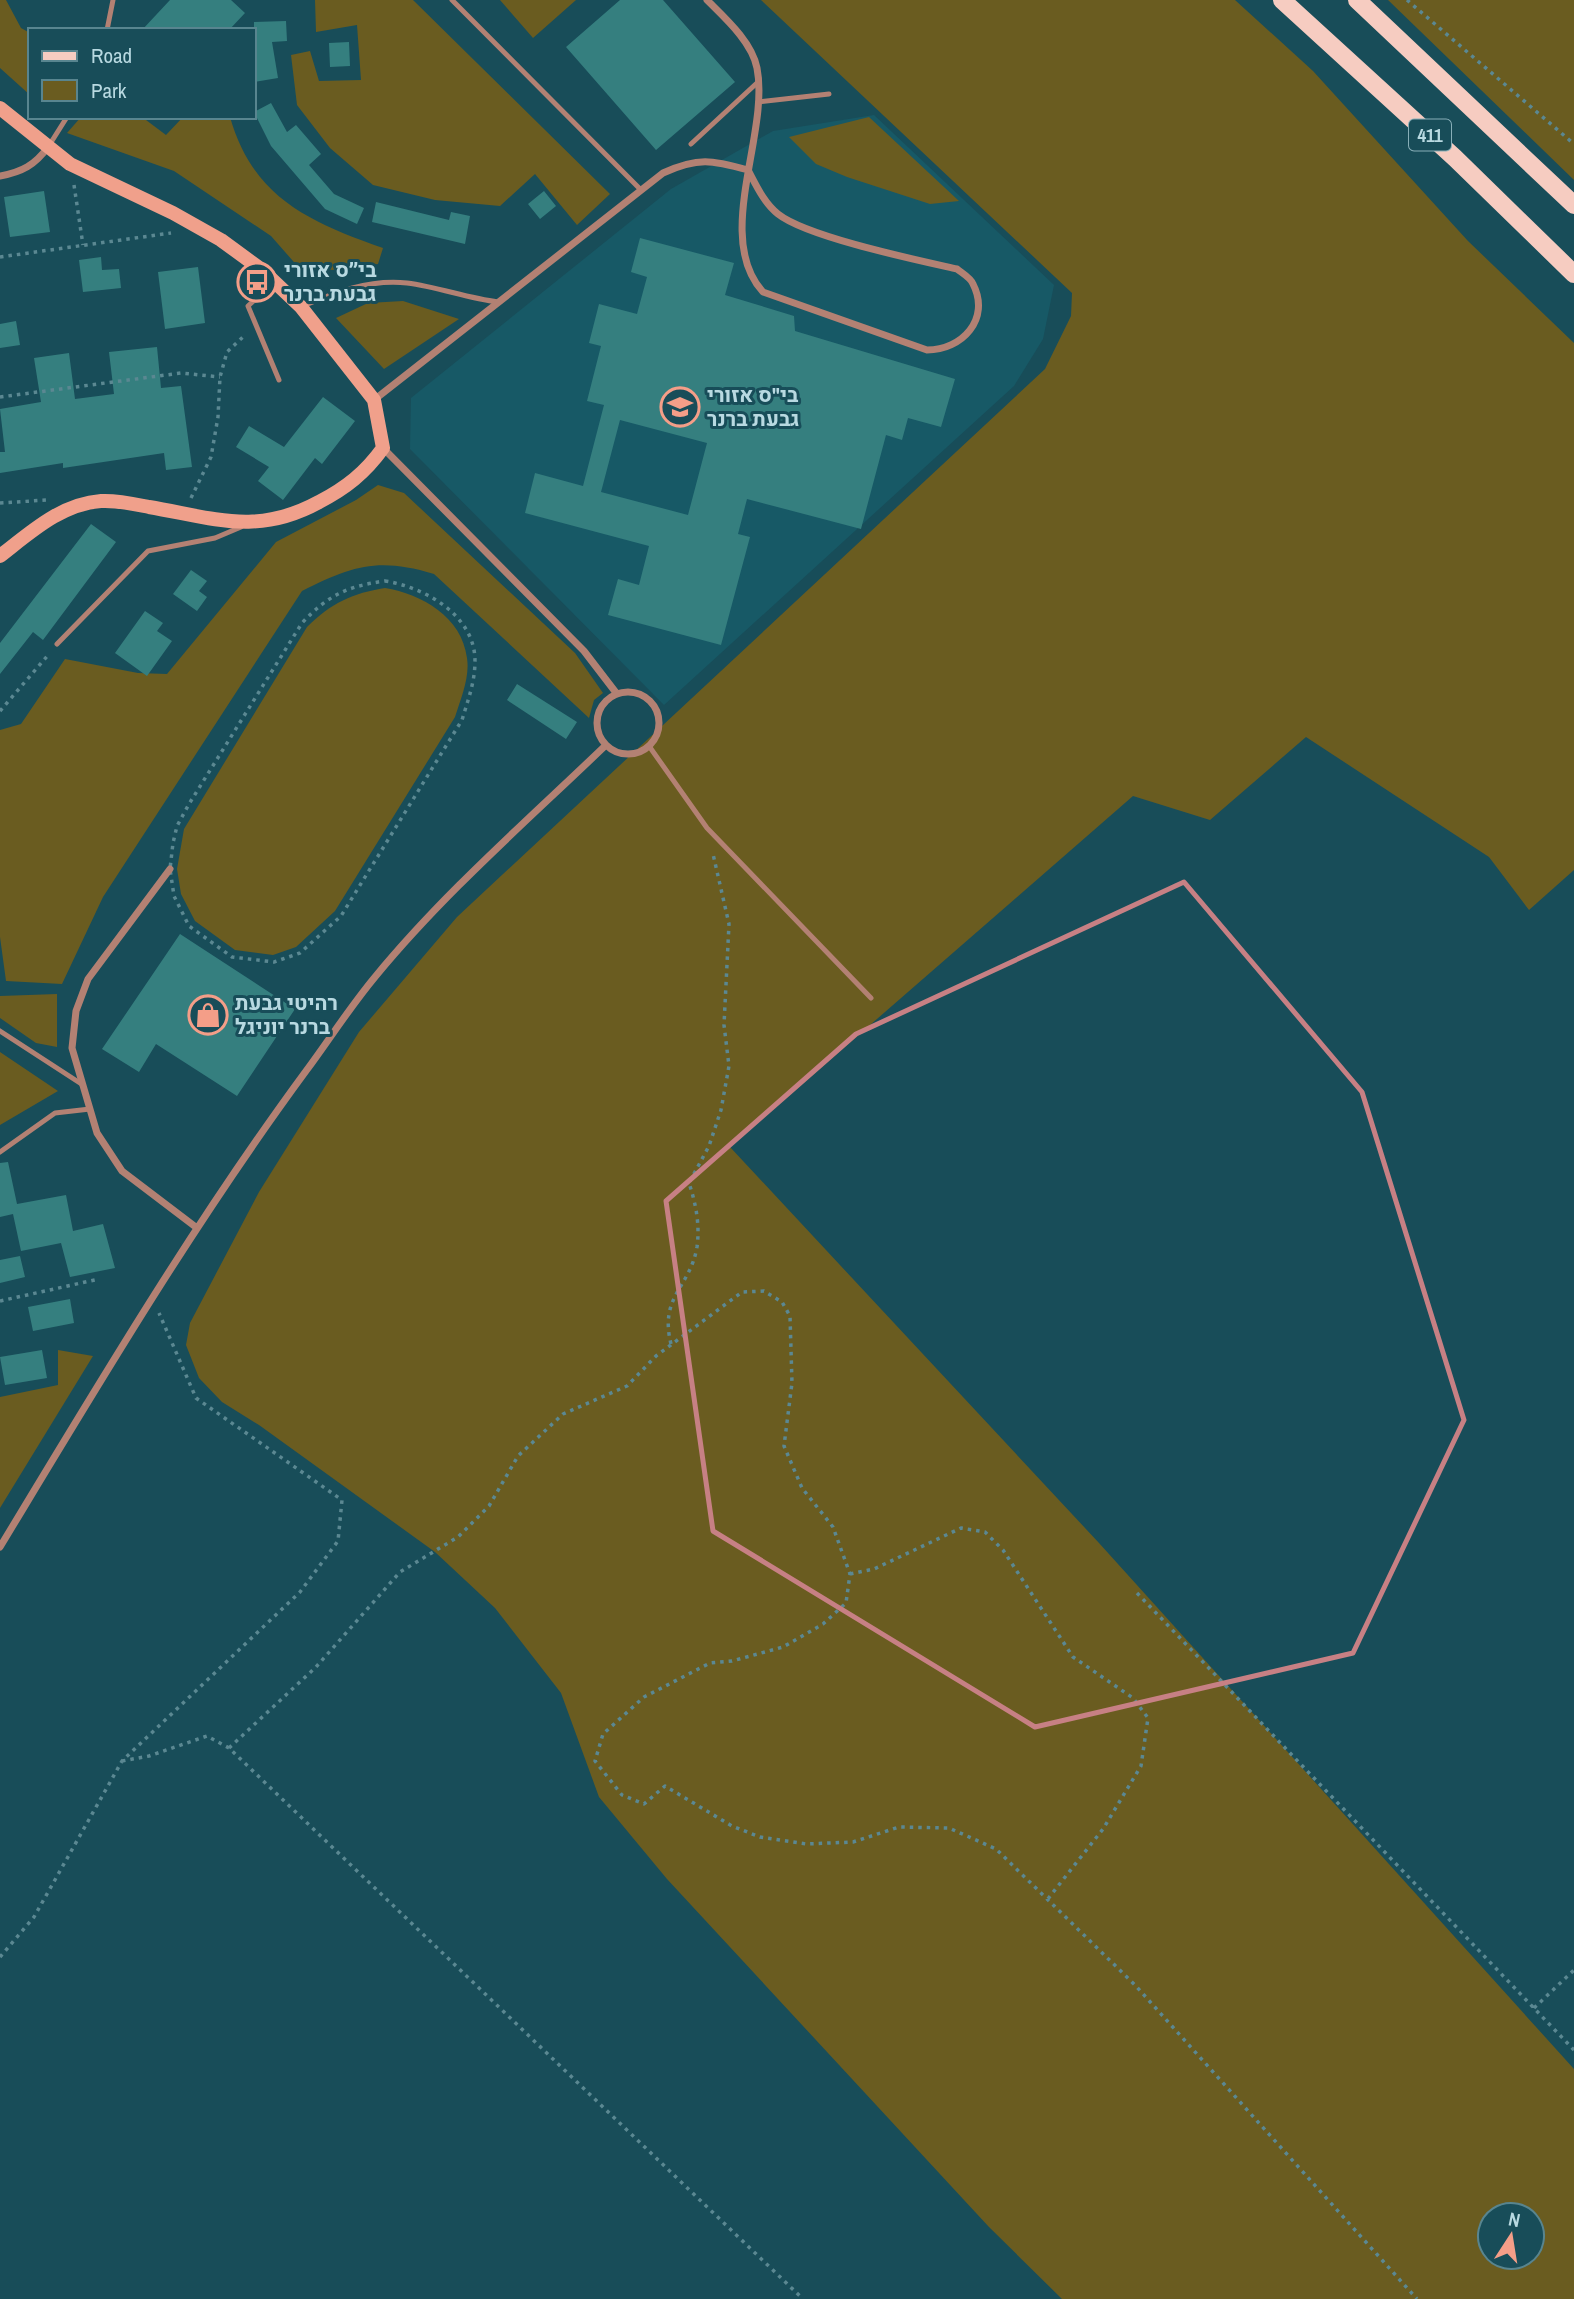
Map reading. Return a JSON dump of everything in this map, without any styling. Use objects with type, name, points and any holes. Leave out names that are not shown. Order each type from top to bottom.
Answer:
[{"type":"main road","name":"411","points":[[1282,0],[1455,158],[1574,274]]},
{"type":"main road","name":"411","points":[[1357,0],[1574,205]]},
{"type":"street","points":[[374,400],[663,173],[685,162],[709,159],[748,170],[762,196],[778,214],[807,229],[957,269],[973,282],[978,303],[976,324],[962,341],[943,350],[927,350],[763,292],[747,268],[742,251],[748,170],[758,102],[757,65],[733,25],[707,0]]},
{"type":"street","points":[[0,108],[70,164],[201,229],[274,282],[301,306],[374,400],[383,448],[584,651],[617,694]]},
{"type":"street","points":[[0,176],[17,173],[37,162],[48,146]]},
{"type":"street","points":[[0,556],[52,517],[70,508],[102,501],[248,524],[294,515],[346,487],[370,467],[383,448]]},
{"type":"street","points":[[637,693],[653,705],[660,724],[658,734],[649,746],[635,754],[624,754],[606,745],[597,727],[597,716],[601,707],[617,694],[637,693]]},
{"type":"street","points":[[0,1547],[152,1297],[241,1160],[373,980],[438,904],[476,871],[606,745]]},
{"type":"street","points":[[170,869],[88,979],[76,1011],[72,1048],[97,1133],[122,1171],[197,1228]]},
{"type":"lane","points":[[107,28],[114,0]]},
{"type":"lane","points":[[452,0],[641,190]]},
{"type":"lane","points":[[691,144],[759,82]]},
{"type":"lane","points":[[758,102],[829,94]]},
{"type":"lane","points":[[48,146],[66,119]]},
{"type":"lane","points":[[274,282],[248,306],[279,380]]},
{"type":"lane","points":[[301,306],[345,288],[382,283],[407,283],[498,302]]},
{"type":"lane","points":[[57,644],[148,551],[215,538],[248,524]]},
{"type":"lane","points":[[649,746],[707,828],[871,999]]},
{"type":"lane","points":[[0,1031],[83,1085]]},
{"type":"lane","points":[[0,1152],[55,1113],[90,1109]]},
{"type":"path","points":[[1407,0],[1574,144]]},
{"type":"path","points":[[70,164],[83,245]]},
{"type":"path","points":[[0,257],[201,229]]},
{"type":"path","points":[[184,513],[211,457],[218,418],[220,377],[227,352],[256,325]]},
{"type":"path","points":[[0,397],[181,373],[220,377]]},
{"type":"path","points":[[385,581],[411,585],[438,599],[468,632],[475,658],[472,686],[462,720],[341,915],[300,953],[274,962],[253,961],[232,957],[207,942],[189,926],[174,896],[170,869],[177,826],[189,804],[302,623],[319,605],[352,586],[385,581]]},
{"type":"path","points":[[0,711],[57,644]]},
{"type":"path","points":[[671,1344],[666,1323],[669,1307],[697,1249],[697,1208],[689,1183],[709,1146],[721,1110],[729,1066],[724,1025],[729,924],[707,828]]},
{"type":"path","points":[[0,1301],[99,1279]]},
{"type":"path","points":[[229,1748],[316,1667],[400,1572],[458,1537],[489,1506],[518,1456],[564,1414],[628,1386],[671,1344],[742,1292],[764,1291],[782,1302],[790,1317],[793,1357],[784,1446],[802,1488],[833,1527],[850,1574],[846,1603],[823,1624],[783,1647],[732,1661],[710,1663],[644,1697],[603,1734],[595,1760],[622,1795],[644,1804],[666,1786],[712,1815],[760,1837],[806,1844],[853,1842],[899,1827],[949,1828],[996,1849],[1135,1984],[1417,2299]]},
{"type":"path","points":[[0,1956],[34,1917],[122,1761],[300,1592],[338,1541],[342,1500],[196,1398],[152,1297]]},
{"type":"path","points":[[850,1574],[874,1569],[961,1528],[985,1532],[1003,1550],[1073,1657],[1133,1698],[1148,1718],[1141,1766],[1103,1829],[1047,1900]]},
{"type":"path","points":[[1137,1593],[1574,2050]]},
{"type":"path","points":[[122,1761],[149,1756],[207,1736],[229,1748],[803,2299]]},
{"type":"path","points":[[1534,2008],[1574,1970]]},
{"type":"highlighted area","points":[[1184,882],[1362,1092],[1464,1420],[1353,1653],[1035,1727],[713,1531],[666,1201],[856,1034]]},
{"type":"shaded area","points":[[874,115],[1054,285],[1043,339],[1014,386],[664,705],[410,449],[411,398],[671,189],[773,131]]},
{"type":"green space","points":[[0,0],[6,0],[21,28],[28,32],[28,93],[0,68]]},
{"type":"green space","points":[[315,0],[413,0],[610,194],[577,225],[535,174],[500,206],[435,200],[373,185],[330,148],[297,105],[291,55],[310,51],[319,81],[361,80],[357,25],[316,32]]},
{"type":"green space","points":[[500,0],[576,0],[533,38]]},
{"type":"green space","points":[[761,0],[1235,0],[1313,71],[1468,241],[1574,343],[1574,870],[1529,910],[1489,857],[1306,737],[1210,820],[1133,796],[730,1147],[1099,1543],[1574,2069],[1574,2299],[1062,2299],[989,2227],[667,1879],[599,1797],[561,1693],[495,1608],[435,1552],[259,1425],[222,1402],[199,1378],[186,1345],[190,1323],[259,1192],[359,1032],[457,917],[1045,369],[1071,316],[1072,293]]},
{"type":"green space","points":[[1388,0],[1574,0],[1574,180]]},
{"type":"green space","points":[[869,117],[959,201],[930,204],[847,177],[816,164],[789,137]]},
{"type":"green space","points":[[79,119],[145,119],[166,135],[181,119],[231,119],[240,145],[253,168],[269,187],[309,216],[383,248],[378,264],[338,270],[300,269],[271,236],[174,171],[67,133]]},
{"type":"green space","points":[[403,301],[459,319],[384,369],[336,318],[368,303]]},
{"type":"green space","points":[[378,485],[404,493],[575,653],[603,693],[594,700],[589,718],[434,574],[381,565],[351,570],[320,582],[302,591],[103,897],[62,984],[6,981],[0,937],[0,730],[21,724],[65,659],[138,673],[167,674],[276,542],[356,500]]},
{"type":"green space","points":[[385,588],[413,596],[438,610],[449,619],[464,643],[468,665],[455,717],[335,911],[296,947],[273,955],[235,950],[195,921],[181,894],[177,869],[184,829],[307,627],[343,600]]},
{"type":"green space","points":[[57,994],[57,1047],[36,1043],[0,1018],[0,996]]},
{"type":"green space","points":[[0,1052],[58,1091],[0,1125]]},
{"type":"green space","points":[[58,1350],[93,1356],[0,1508],[0,1397],[58,1385]]},
{"type":"building","points":[[170,0],[231,0],[245,13],[231,28],[144,28]]},
{"type":"building","points":[[620,0],[663,0],[735,82],[656,150],[566,47]]},
{"type":"building","points":[[286,21],[287,41],[272,42],[278,78],[256,82],[254,22]]},
{"type":"building","points":[[349,42],[350,66],[330,67],[329,43]]},
{"type":"building","points":[[271,103],[287,132],[296,125],[321,154],[309,165],[334,194],[364,208],[357,224],[325,209],[271,146],[256,111]]},
{"type":"building","points":[[44,191],[50,232],[10,237],[4,197]]},
{"type":"building","points":[[544,191],[556,206],[540,219],[528,204]]},
{"type":"building","points":[[376,202],[449,220],[451,212],[470,216],[465,244],[372,222]]},
{"type":"building","points":[[640,238],[734,263],[725,295],[794,316],[795,331],[955,379],[941,427],[908,418],[902,440],[886,435],[861,529],[747,499],[738,534],[750,537],[721,645],[608,615],[618,579],[639,585],[649,546],[525,513],[535,473],[583,486],[604,405],[587,401],[601,346],[589,343],[599,304],[637,314],[647,277],[631,272]],"holes":[[[620,420],[707,443],[688,515],[601,492]]]},
{"type":"building","points":[[101,257],[102,270],[119,269],[121,288],[83,292],[79,260]]},
{"type":"building","points":[[198,267],[205,323],[165,329],[158,272]]},
{"type":"building","points":[[16,321],[20,345],[0,348],[0,324]]},
{"type":"building","points":[[157,347],[161,388],[181,386],[192,467],[166,470],[164,453],[63,468],[63,463],[0,473],[0,452],[5,452],[0,409],[41,402],[34,358],[69,353],[75,399],[114,394],[109,352]]},
{"type":"building","points":[[323,397],[355,421],[322,464],[315,458],[283,500],[258,481],[269,467],[236,447],[249,426],[284,447]]},
{"type":"building","points":[[91,524],[116,542],[43,640],[33,632],[0,674],[0,643]]},
{"type":"building","points":[[191,570],[207,581],[199,591],[207,597],[197,611],[173,594]]},
{"type":"building","points":[[145,611],[163,623],[157,631],[172,641],[147,676],[115,653]]},
{"type":"building","points":[[517,684],[577,722],[566,739],[507,700]]},
{"type":"building","name":"רהיטי גבעת ברנר יוניגל","points":[[180,934],[295,1009],[237,1096],[156,1044],[139,1072],[102,1049]]},
{"type":"building","points":[[8,1162],[17,1204],[66,1195],[73,1231],[103,1224],[115,1268],[70,1277],[61,1243],[21,1251],[13,1214],[0,1217],[0,1163]]},
{"type":"building","points":[[20,1256],[25,1277],[0,1283],[0,1260]]},
{"type":"building","points":[[70,1299],[74,1323],[33,1331],[28,1307]]},
{"type":"building","points":[[42,1350],[47,1378],[5,1385],[0,1357]]},
{"type":"place","name":"בי״ס אזורי גבעת ברנר","points":[[257,282]]},
{"type":"place","name":"בי\"ס אזורי גבעת ברנר","points":[[680,407]]},
{"type":"place","name":"רהיטי גבעת ברנר יוניגל","points":[[208,1015]]}]
